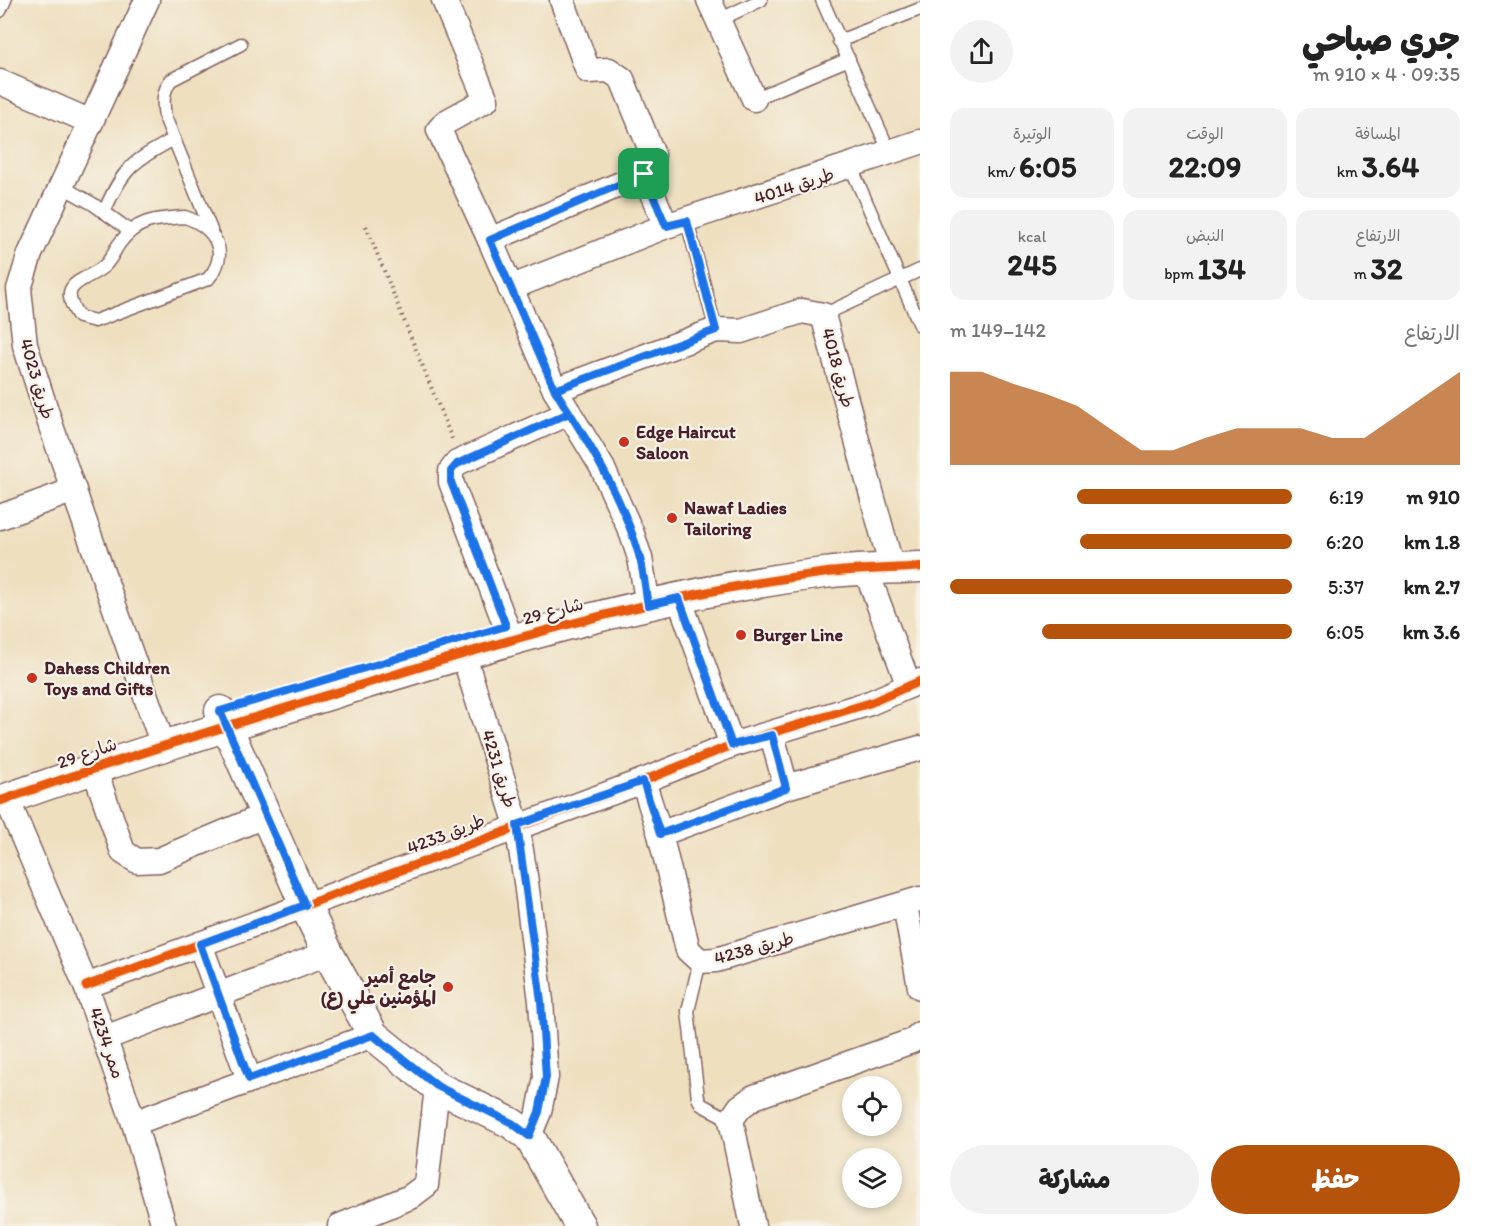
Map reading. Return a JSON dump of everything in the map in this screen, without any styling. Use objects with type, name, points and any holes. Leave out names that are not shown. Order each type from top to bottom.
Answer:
[{"type":"street","name":"طريق 4023","points":[[147,0],[30,254],[20,289],[25,345],[158,731]]},
{"type":"street","points":[[444,0],[486,100],[446,122],[440,129],[555,390],[602,467],[632,534],[640,558],[647,599]]},
{"type":"street","points":[[490,240],[644,174],[651,165],[652,155],[622,79],[609,70],[588,71],[562,0]]},
{"type":"street","points":[[714,10],[754,99]]},
{"type":"street","points":[[0,82],[92,122]]},
{"type":"street","name":"طريق 4014","points":[[510,288],[676,224],[920,142]]},
{"type":"street","points":[[644,174],[676,224]]},
{"type":"street","name":"طريق 4018","points":[[555,390],[716,330],[741,331],[802,311],[823,315],[877,562],[915,684]]},
{"type":"street","points":[[509,632],[451,482],[451,471],[461,462],[569,413]]},
{"type":"street","points":[[0,517],[74,490]]},
{"type":"street","name":"شارع 29","points":[[647,599],[679,598],[920,553]]},
{"type":"street","name":"شارع 29","points":[[2,794],[94,768],[224,718],[509,632],[794,564],[877,562],[920,567]]},
{"type":"street","points":[[679,598],[732,745]]},
{"type":"street","name":"شارع 29","points":[[2,794],[158,731],[224,718],[463,653],[509,632]]},
{"type":"street","name":"طريق 4231","points":[[463,653],[517,825],[540,990],[546,1077],[539,1112],[529,1136]]},
{"type":"street","name":"طريق 4233","points":[[86,986],[517,825],[643,781],[732,745],[772,735],[870,703],[915,684]]},
{"type":"street","points":[[224,718],[328,954],[373,1035],[437,1086],[512,1123],[529,1136],[580,1226]]},
{"type":"street","points":[[772,735],[786,788]]},
{"type":"street","points":[[660,834],[786,788],[920,748]]},
{"type":"street","points":[[94,768],[123,852],[137,861],[159,860],[266,815]]},
{"type":"street","name":"طريق 4238","points":[[643,781],[660,834],[688,950],[700,961],[716,960],[912,902],[920,987]]},
{"type":"street","name":"ممر 4234","points":[[2,794],[86,986],[134,1123],[164,1226]]},
{"type":"street","points":[[200,944],[249,1079]]},
{"type":"street","points":[[105,1038],[328,954]]},
{"type":"street","points":[[753,1226],[731,1120],[740,1107],[754,1097],[912,1041],[920,1034]]},
{"type":"street","points":[[134,1123],[373,1035]]},
{"type":"street","points":[[340,1226],[410,1197],[426,1185],[437,1086]]},
{"type":"lane","points":[[0,11],[5,0]]},
{"type":"lane","points":[[714,10],[761,0]]},
{"type":"lane","points":[[822,0],[890,153]]},
{"type":"lane","points":[[839,41],[920,9]]},
{"type":"lane","points":[[212,231],[198,221],[185,217],[159,219],[129,230],[103,267],[75,282],[71,288],[72,308],[79,317],[95,321],[208,279],[217,269],[221,257],[212,231],[165,117],[163,100],[171,80],[241,44]]},
{"type":"lane","points":[[754,99],[849,59]]},
{"type":"lane","points":[[104,212],[117,182],[128,168],[142,156],[174,139]]},
{"type":"lane","points":[[851,167],[920,325]]},
{"type":"lane","points":[[61,186],[129,230]]},
{"type":"lane","points":[[676,224],[716,330]]},
{"type":"lane","points":[[823,315],[920,270]]},
{"type":"lane","points":[[700,961],[688,1011],[698,1098],[702,1105],[731,1120]]},
{"type":"path","points":[[366,226],[461,462]]},
{"type":"cycle path","points":[[0,801],[263,715],[585,620],[764,582],[836,572],[920,567]]},
{"type":"cycle path","points":[[86,986],[643,781],[732,745],[870,703],[920,681]]},
{"type":"place","name":"Edge Haircut Saloon","points":[[624,442]]},
{"type":"place","name":"Nawaf Ladies Tailoring","points":[[672,518]]},
{"type":"place","name":"Burger Line","points":[[741,635]]},
{"type":"place","name":"Dahess Children Toys and Gifts","points":[[32,678]]},
{"type":"place","name":"جامع أمير المؤمنين علي (ع)","points":[[448,987]]},
{"type":"route","points":[[644,174],[490,240],[555,390],[569,413],[457,464],[451,471],[451,482],[506,626],[220,711],[305,905],[200,944],[249,1079],[373,1035],[437,1086],[512,1123],[529,1136],[539,1112],[546,1077],[541,1001],[517,825],[643,781],[660,834],[786,788],[772,735],[732,745],[679,598],[648,605],[640,558],[632,534],[602,467],[555,390],[716,330],[687,221],[666,226],[644,174]]}]
